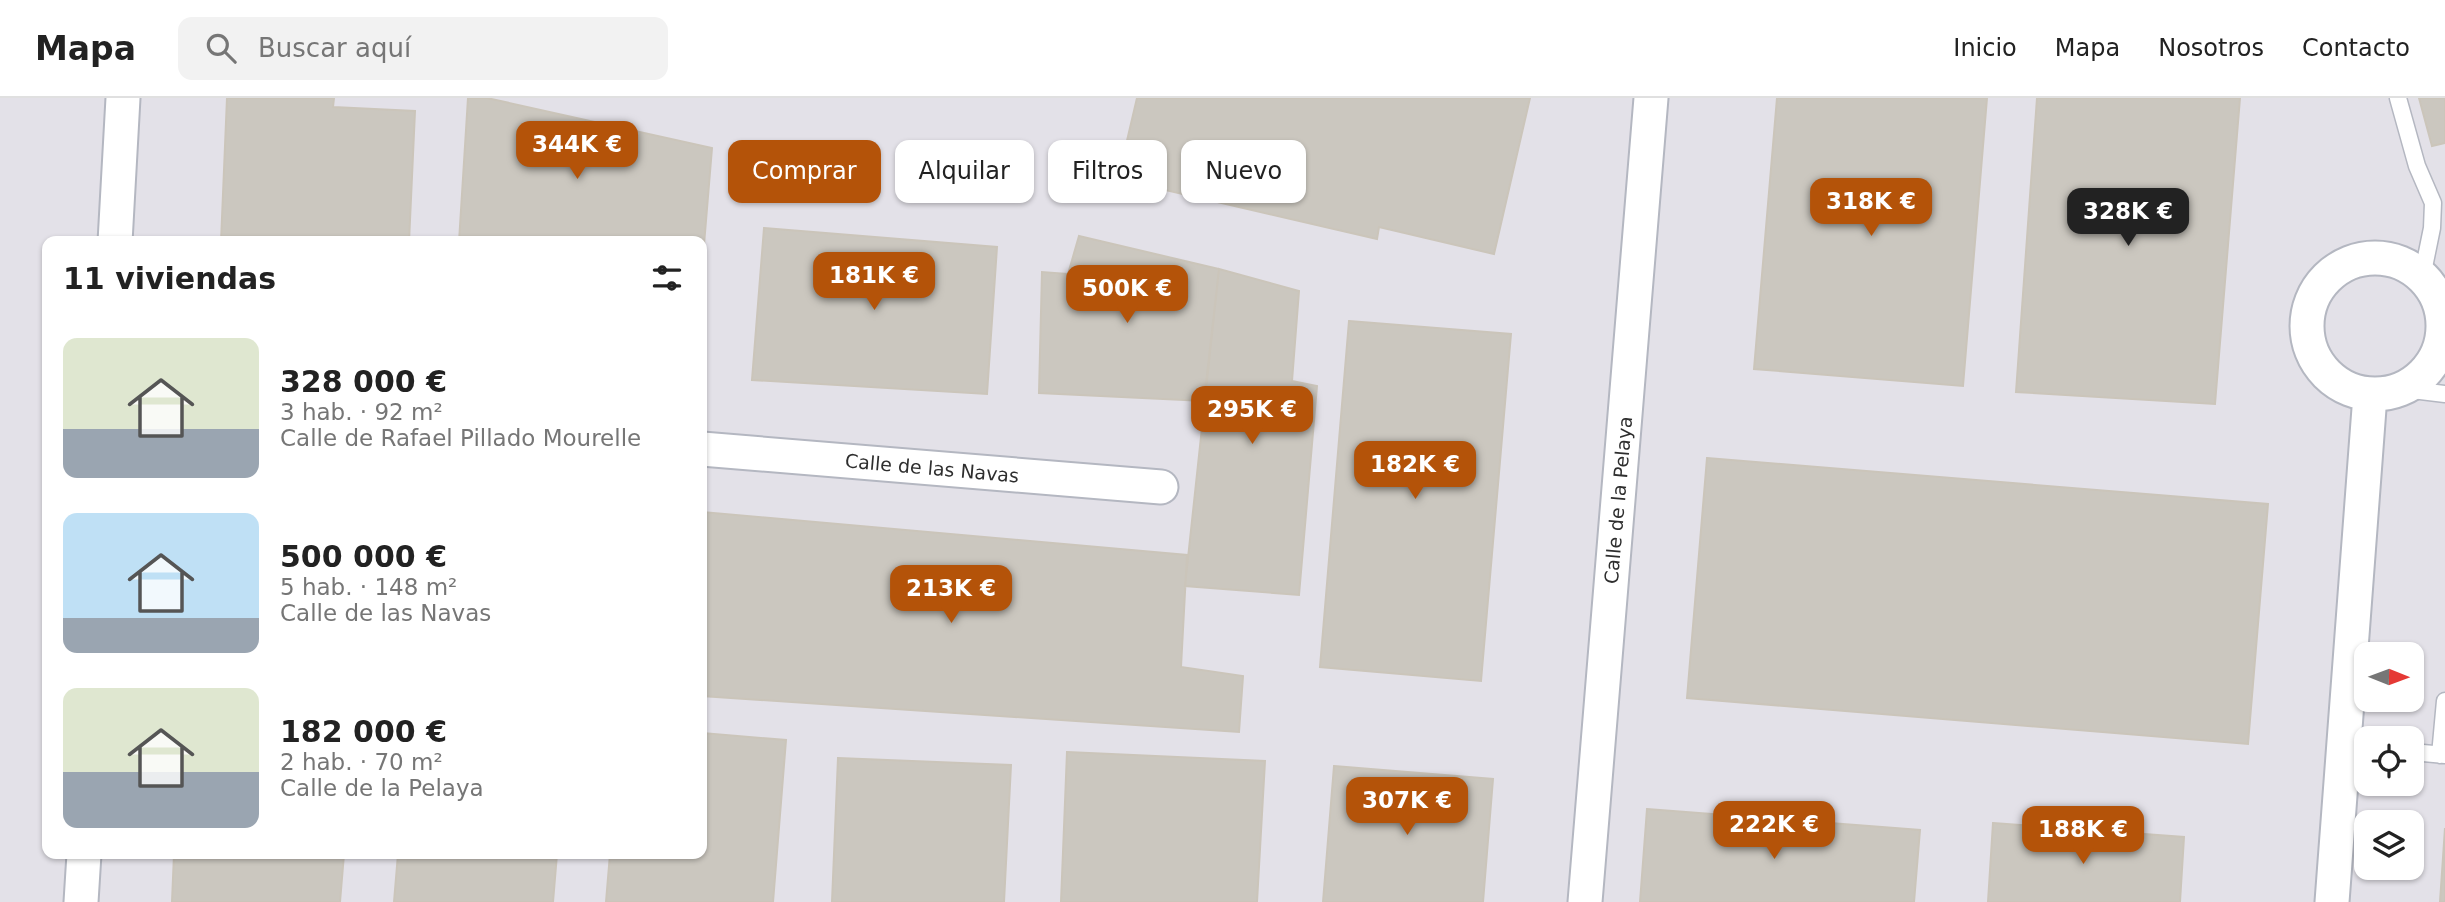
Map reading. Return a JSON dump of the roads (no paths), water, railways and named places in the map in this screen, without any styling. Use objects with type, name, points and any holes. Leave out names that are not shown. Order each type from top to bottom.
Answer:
[{"type":"street","points":[[115,236],[123,98]]},
{"type":"street","name":"Calle de la Pelaya","points":[[1585,902],[1651,98]]},
{"type":"street","points":[[2378,256],[2413,267],[2436,292],[2445,330],[2442,347],[2431,367],[2404,389],[2370,395],[2336,383],[2312,355],[2306,317],[2318,286],[2342,265],[2378,256]]},
{"type":"street","points":[[2332,902],[2350,745],[2370,395]]},
{"type":"street","name":"Calle de las Navas","points":[[707,449],[1161,487]]},
{"type":"street","points":[[81,902],[84,859]]},
{"type":"lane","points":[[2398,98],[2417,166],[2439,206],[2422,277]]},
{"type":"lane","points":[[2404,389],[2445,394]]},
{"type":"lane","points":[[2424,753],[2442,755],[2445,701]]}]
